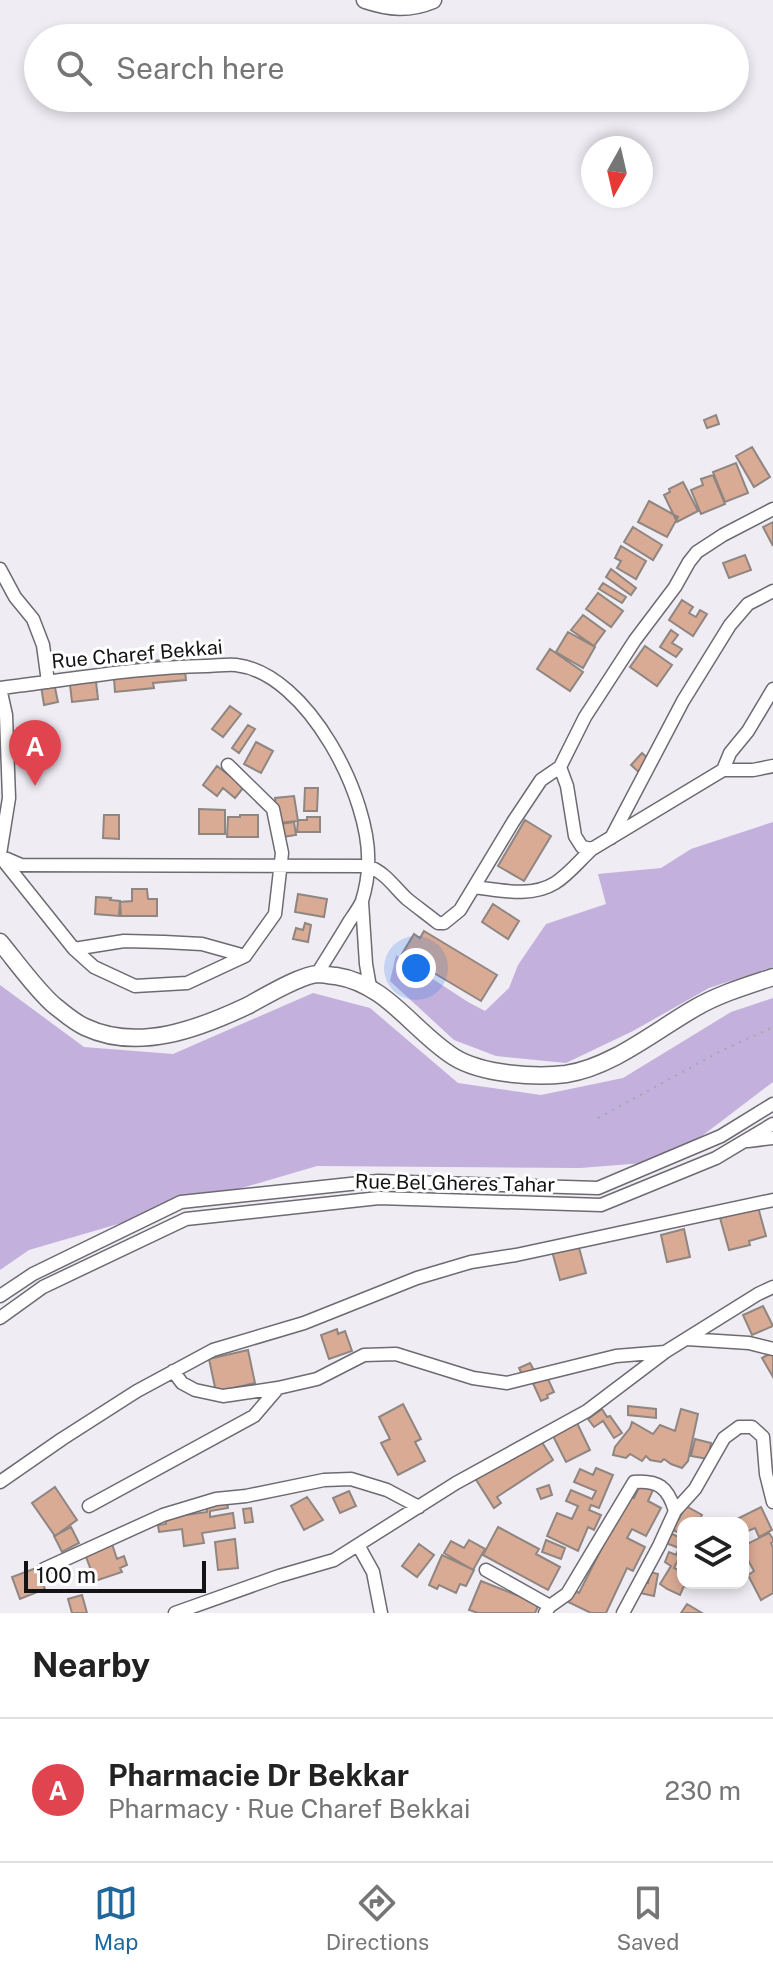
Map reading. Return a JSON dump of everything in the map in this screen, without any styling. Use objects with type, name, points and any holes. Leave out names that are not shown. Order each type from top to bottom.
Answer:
[{"type":"main road","points":[[365,0],[384,7],[404,7],[433,0]]},
{"type":"main road","points":[[0,942],[52,1004],[84,1026],[123,1037],[141,1038],[186,1031],[211,1023],[317,974],[343,977],[370,987],[456,1058],[481,1067],[536,1075],[568,1074],[595,1065],[623,1052],[696,1007],[733,990],[773,977]]},
{"type":"street","points":[[0,852],[21,865],[368,866],[379,870],[438,923],[444,923],[460,910],[541,780],[560,767],[585,717],[689,562],[697,552],[723,535],[773,509]]},
{"type":"street","points":[[0,569],[15,597],[33,619],[43,645],[48,682]]},
{"type":"street","points":[[611,838],[683,701],[730,625],[748,604],[773,591]]},
{"type":"street","points":[[0,601],[15,597]]},
{"type":"street","name":"Rue Charef Bekkai","points":[[0,688],[140,670],[235,665],[253,669],[286,687],[314,717],[338,758],[359,805],[366,836],[368,866],[360,912],[317,974]]},
{"type":"street","points":[[0,688],[6,715],[3,755],[9,798],[0,852],[74,949],[94,967],[135,986],[187,983],[245,956],[275,914],[282,853],[273,809],[228,765]]},
{"type":"street","points":[[723,770],[730,753],[748,731],[773,689]]},
{"type":"street","points":[[474,887],[523,892],[556,883],[592,849],[723,770],[773,766]]},
{"type":"street","points":[[560,767],[567,786],[575,836],[582,847],[592,849]]},
{"type":"street","points":[[21,865],[22,883]]},
{"type":"street","points":[[360,912],[370,987]]},
{"type":"street","points":[[74,949],[124,941],[164,942],[202,944],[245,956]]},
{"type":"street","name":"Rue Bel Gheres Tahar","points":[[0,1296],[33,1274],[181,1202],[378,1181],[598,1188],[721,1136],[773,1104]]},
{"type":"street","name":"Rue Bel Gheres Tahar","points":[[0,1318],[43,1287],[186,1219],[379,1198],[601,1205],[716,1158],[773,1124]]},
{"type":"street","points":[[721,1136],[745,1141],[773,1138]]},
{"type":"street","points":[[0,1482],[137,1391],[213,1350],[304,1323],[417,1278],[471,1262],[773,1200]]},
{"type":"street","points":[[175,1613],[334,1560],[456,1483],[587,1411],[665,1352],[773,1287]]},
{"type":"street","points":[[687,1339],[749,1343],[773,1349]]},
{"type":"street","points":[[173,1371],[182,1383],[195,1390],[223,1396],[317,1379],[364,1355],[396,1354],[473,1378],[507,1383],[616,1356],[665,1352]]},
{"type":"street","points":[[89,1506],[254,1416],[278,1388]]},
{"type":"street","points":[[623,1613],[659,1546],[674,1506],[695,1489],[724,1438],[739,1427],[752,1427],[763,1437],[766,1474],[773,1502]]},
{"type":"street","points":[[44,1569],[163,1515],[216,1499],[324,1480],[351,1479],[387,1490],[419,1507]]},
{"type":"street","points":[[486,1570],[548,1609],[567,1594],[634,1482],[648,1481],[661,1486],[674,1506]]},
{"type":"street","points":[[358,1545],[373,1572],[381,1613]]},
{"type":"path","points":[[598,1118],[721,1051],[773,1027]]},
{"type":"shaded area","points":[[773,822],[773,967],[709,988],[633,1031],[566,1063],[496,1056],[454,1040],[390,981],[396,955],[485,1011],[509,988],[518,965],[546,924],[606,904],[598,874],[661,868],[691,849]]},
{"type":"shaded area","points":[[0,985],[84,1047],[173,1054],[313,993],[370,1008],[458,1083],[541,1095],[623,1078],[731,1012],[773,998],[773,1082],[669,1161],[580,1168],[317,1166],[29,1250],[0,1270]]},
{"type":"building","points":[[716,415],[719,424],[707,428],[704,420]]},
{"type":"building","points":[[752,447],[770,477],[754,487],[736,456]]},
{"type":"building","points":[[736,463],[748,493],[725,502],[713,472]]},
{"type":"building","points":[[713,475],[725,504],[701,514],[691,490],[703,485],[701,479]]},
{"type":"building","points":[[683,482],[698,511],[677,522],[664,495]]},
{"type":"building","points":[[649,501],[678,517],[667,537],[638,522]]},
{"type":"building","points":[[773,522],[773,546],[763,527]]},
{"type":"building","points":[[633,527],[662,545],[653,560],[624,542]]},
{"type":"building","points":[[621,546],[646,561],[636,579],[617,568],[621,561],[615,558]]},
{"type":"building","points":[[745,555],[751,570],[729,578],[723,563]]},
{"type":"building","points":[[611,569],[636,588],[631,595],[606,577]]},
{"type":"building","points":[[603,583],[626,597],[622,603],[599,589]]},
{"type":"building","points":[[598,593],[623,611],[611,627],[586,609]]},
{"type":"building","points":[[682,600],[693,607],[689,613],[696,617],[700,610],[707,614],[693,636],[669,620]]},
{"type":"building","points":[[583,615],[605,631],[594,646],[571,630]]},
{"type":"building","points":[[671,630],[678,635],[672,643],[682,649],[676,657],[660,647]]},
{"type":"building","points":[[568,632],[595,647],[583,668],[556,652]]},
{"type":"building","points":[[645,646],[672,665],[657,686],[630,667]]},
{"type":"building","points":[[550,649],[583,672],[570,691],[537,669]]},
{"type":"building","points":[[183,653],[186,680],[153,683],[154,688],[115,692],[113,665],[162,660],[162,655]]},
{"type":"building","points":[[95,673],[98,699],[72,702],[69,676]]},
{"type":"building","points":[[54,683],[58,702],[44,705],[41,686]]},
{"type":"building","points":[[230,706],[241,714],[223,737],[212,729]]},
{"type":"building","points":[[248,725],[255,729],[239,753],[232,748]]},
{"type":"building","points":[[256,742],[273,751],[261,773],[244,764]]},
{"type":"building","points":[[642,753],[653,763],[642,775],[631,765]]},
{"type":"building","points":[[217,766],[244,787],[235,798],[223,788],[217,796],[203,785]]},
{"type":"building","points":[[305,788],[318,788],[317,811],[304,811]]},
{"type":"building","points":[[294,796],[298,821],[277,823],[275,798]]},
{"type":"building","points":[[199,809],[225,810],[225,834],[199,834]]},
{"type":"building","points":[[104,815],[119,815],[119,839],[103,838]]},
{"type":"building","points":[[258,815],[258,837],[227,837],[228,817]]},
{"type":"building","points":[[307,817],[320,817],[320,832],[297,832],[298,820],[307,820]]},
{"type":"building","points":[[525,820],[551,836],[524,881],[498,866]]},
{"type":"building","points":[[294,822],[296,835],[282,837],[280,824]]},
{"type":"building","points":[[132,889],[147,889],[148,899],[157,899],[157,916],[121,916],[120,902],[132,901]]},
{"type":"building","points":[[298,894],[327,899],[324,917],[295,912]]},
{"type":"building","points":[[96,897],[120,901],[119,916],[95,914]]},
{"type":"building","points":[[493,904],[519,921],[508,939],[482,922]]},
{"type":"building","points":[[305,923],[311,925],[308,942],[293,939],[296,928],[303,930]]},
{"type":"building","points":[[424,931],[497,975],[481,1001],[402,954],[414,934],[420,938]]},
{"type":"building","points":[[758,1207],[766,1236],[749,1241],[750,1245],[729,1250],[720,1218]]},
{"type":"building","points":[[684,1229],[690,1257],[667,1262],[661,1235]]},
{"type":"building","points":[[576,1237],[586,1273],[560,1280],[550,1244]]},
{"type":"building","points":[[763,1306],[773,1326],[752,1335],[743,1315]]},
{"type":"building","points":[[337,1329],[338,1334],[345,1331],[352,1351],[329,1359],[321,1335]]},
{"type":"building","points":[[248,1350],[255,1383],[216,1392],[209,1359]]},
{"type":"building","points":[[773,1352],[773,1377],[762,1358]]},
{"type":"building","points":[[530,1363],[535,1372],[543,1368],[554,1392],[541,1401],[532,1381],[526,1383],[519,1368]]},
{"type":"building","points":[[403,1404],[421,1439],[415,1442],[425,1461],[398,1475],[381,1443],[390,1439],[379,1417]]},
{"type":"building","points":[[628,1406],[656,1409],[656,1418],[628,1415]]},
{"type":"building","points":[[602,1409],[622,1433],[614,1438],[603,1421],[594,1427],[588,1419]]},
{"type":"building","points":[[681,1409],[698,1414],[688,1461],[682,1468],[664,1459],[661,1462],[646,1456],[642,1461],[630,1454],[626,1458],[613,1455],[632,1422],[653,1434],[660,1425],[675,1431]]},
{"type":"building","points":[[577,1423],[590,1450],[566,1462],[552,1434]]},
{"type":"building","points":[[540,1439],[553,1460],[497,1497],[501,1503],[494,1508],[475,1478]]},
{"type":"building","points":[[695,1439],[711,1443],[708,1459],[691,1456]]},
{"type":"building","points":[[596,1468],[613,1475],[599,1508],[591,1505],[589,1510],[601,1515],[594,1530],[588,1527],[578,1551],[547,1536],[557,1513],[572,1519],[578,1506],[566,1501],[571,1490],[592,1499],[596,1491],[574,1482],[580,1469],[593,1475]]},
{"type":"building","points":[[641,1483],[653,1490],[648,1501],[661,1508],[646,1536],[632,1529],[627,1538],[645,1547],[633,1571],[627,1568],[606,1613],[591,1613],[560,1598],[565,1586],[579,1593],[629,1495],[634,1498]]},
{"type":"building","points":[[549,1485],[552,1495],[541,1499],[537,1489]]},
{"type":"building","points":[[55,1487],[77,1520],[55,1536],[32,1503]]},
{"type":"building","points":[[349,1491],[356,1506],[340,1513],[333,1498]]},
{"type":"building","points":[[307,1497],[323,1520],[304,1530],[291,1506]]},
{"type":"building","points":[[227,1502],[228,1508],[210,1511],[210,1517],[233,1513],[235,1528],[202,1533],[204,1543],[184,1546],[182,1529],[159,1532],[158,1525],[166,1524],[165,1518],[207,1512],[206,1505]]},
{"type":"building","points":[[686,1506],[702,1515],[701,1517],[680,1517]]},
{"type":"building","points":[[761,1507],[772,1530],[759,1537],[755,1528],[749,1530],[749,1517],[741,1517]]},
{"type":"building","points":[[251,1508],[253,1522],[245,1523],[243,1509]]},
{"type":"building","points":[[677,1518],[677,1532],[669,1528]]},
{"type":"building","points":[[71,1527],[79,1543],[62,1552],[54,1536]]},
{"type":"building","points":[[498,1527],[539,1549],[536,1554],[560,1567],[548,1590],[483,1555]]},
{"type":"building","points":[[769,1533],[773,1539],[773,1593],[761,1600],[749,1577],[754,1571],[749,1562],[749,1543]]},
{"type":"building","points":[[672,1534],[677,1536],[677,1547],[666,1543]]},
{"type":"building","points":[[235,1539],[238,1568],[218,1570],[215,1542]]},
{"type":"building","points":[[469,1540],[485,1549],[473,1570],[444,1553],[451,1541],[464,1548]]},
{"type":"building","points":[[546,1540],[565,1548],[561,1559],[542,1552]]},
{"type":"building","points":[[112,1544],[117,1559],[124,1556],[127,1565],[120,1568],[122,1572],[95,1581],[85,1554]]},
{"type":"building","points":[[419,1544],[434,1555],[417,1577],[402,1566]]},
{"type":"building","points":[[669,1552],[676,1555],[677,1553],[674,1568],[677,1569],[677,1589],[683,1589],[680,1595],[660,1584],[671,1566],[665,1562]]},
{"type":"building","points":[[442,1555],[474,1570],[466,1586],[460,1584],[456,1593],[439,1585],[437,1589],[429,1585]]},
{"type":"building","points":[[36,1568],[45,1589],[20,1599],[12,1577]]},
{"type":"building","points":[[650,1572],[658,1574],[654,1596],[640,1593],[642,1582],[648,1583]]},
{"type":"building","points":[[481,1581],[539,1604],[535,1613],[478,1613],[469,1610]]},
{"type":"building","points":[[82,1595],[87,1613],[72,1613],[68,1599]]},
{"type":"building","points":[[687,1604],[702,1613],[681,1613]]},
{"type":"place","name":"Pharmacie Dr Bekkar","points":[[35,786]]}]
